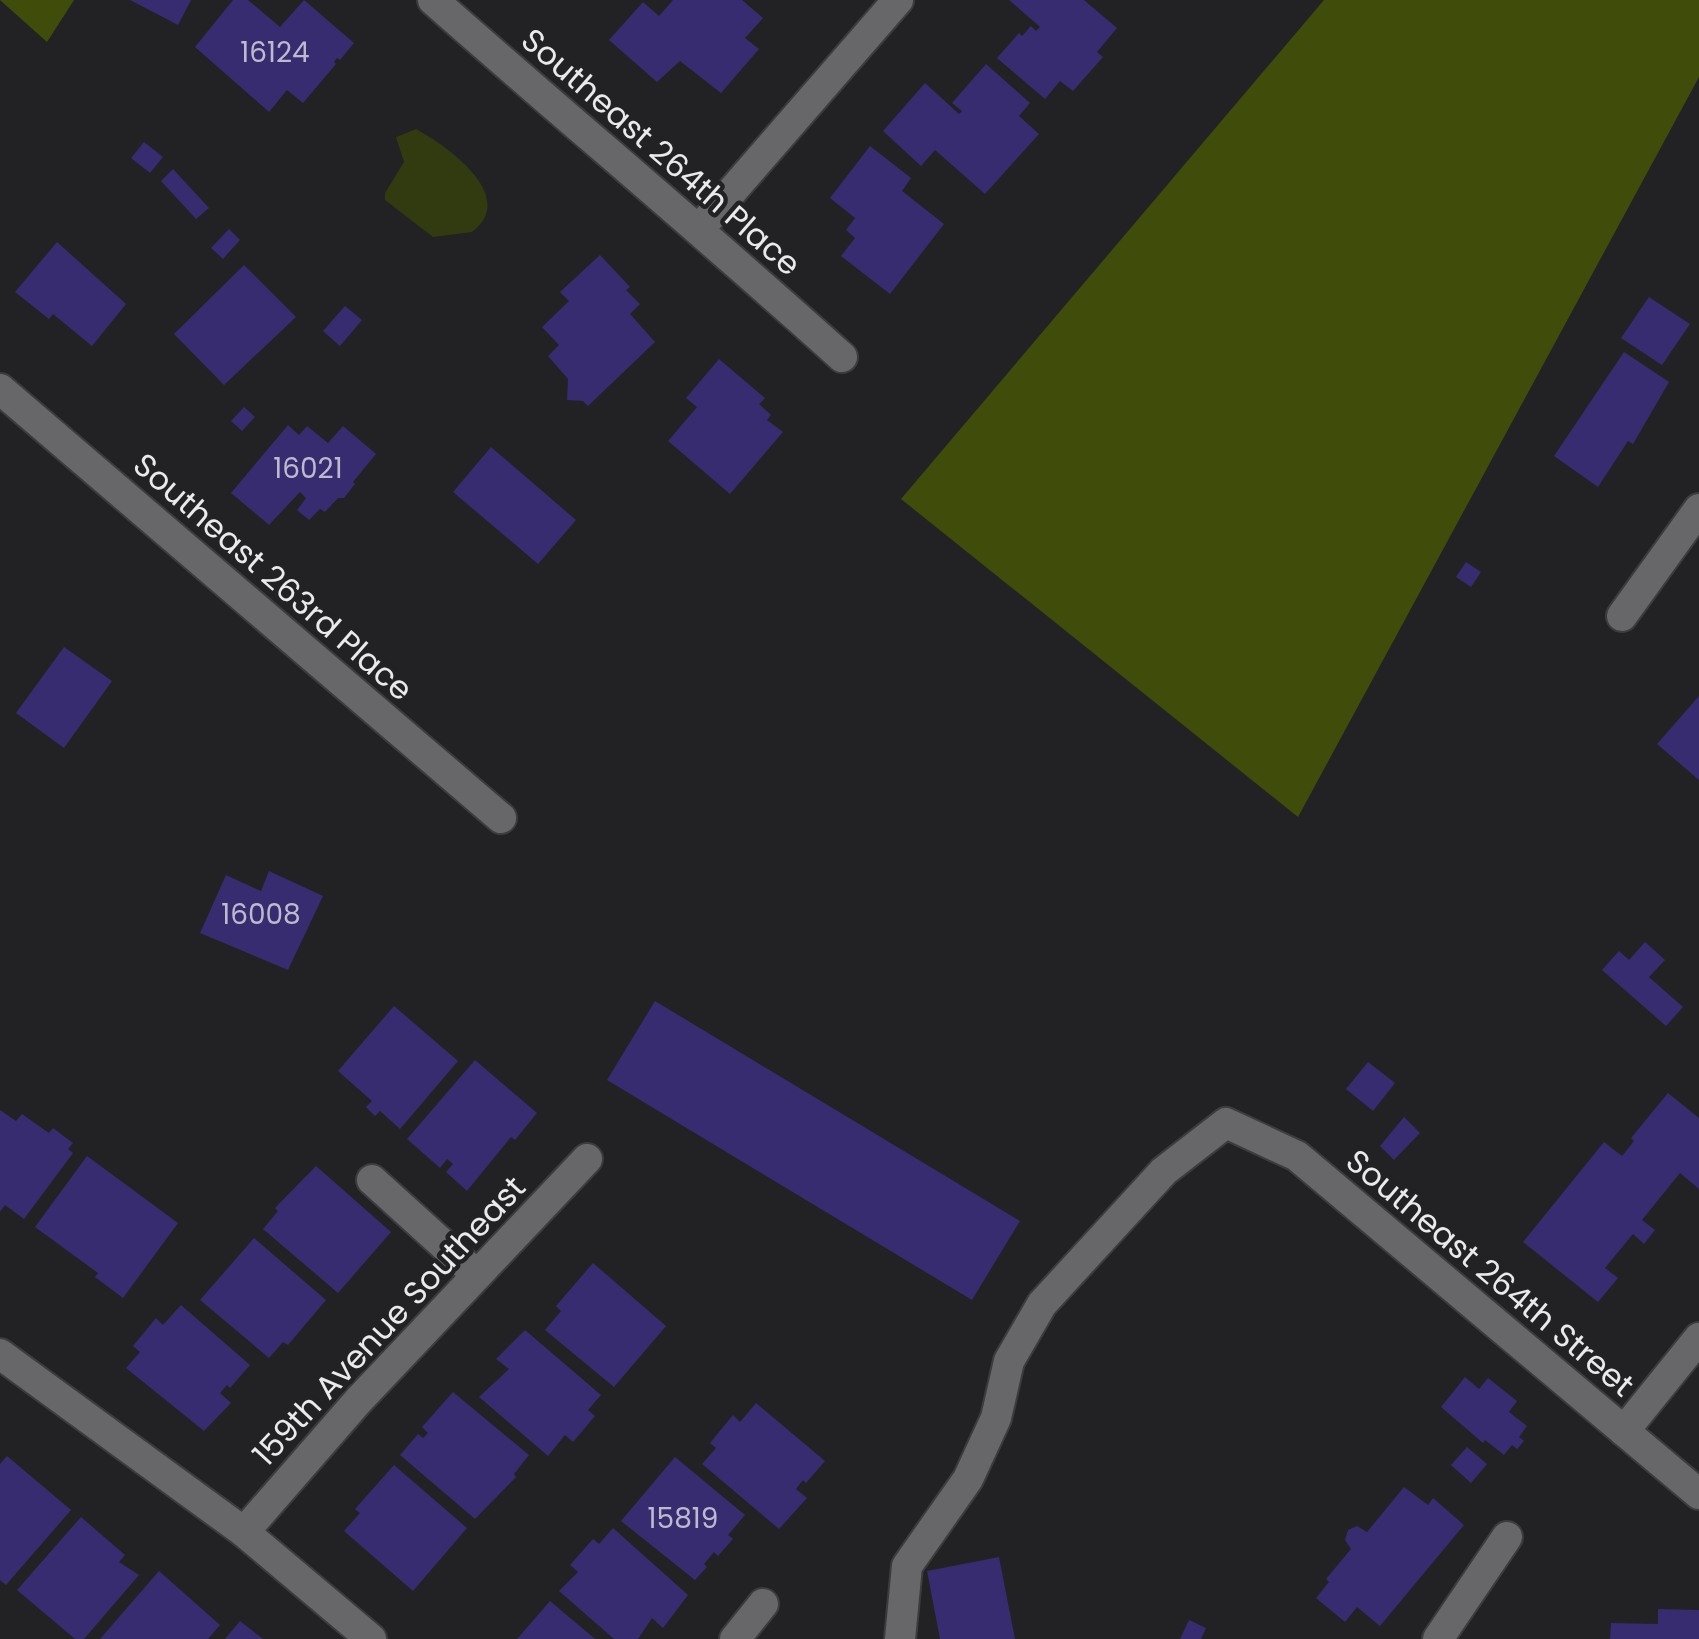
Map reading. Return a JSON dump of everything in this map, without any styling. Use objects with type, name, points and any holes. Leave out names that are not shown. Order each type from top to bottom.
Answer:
[{"type":"street","name":"Southeast 264th Place","points":[[432,0],[624,168],[700,228],[842,358]]},
{"type":"street","points":[[700,228],[898,0]]},
{"type":"street","name":"Southeast 263rd Place","points":[[0,389],[501,818]]},
{"type":"street","points":[[1622,616],[1689,546],[1699,509]]},
{"type":"street","name":"Southeast 264th Street","points":[[900,1639],[908,1566],[968,1480],[996,1418],[1010,1361],[1042,1304],[1164,1170],[1226,1122],[1297,1156],[1699,1494]]},
{"type":"street","name":"159th Avenue Southeast","points":[[244,1532],[358,1401],[587,1160]]},
{"type":"street","points":[[372,1180],[477,1276]]},
{"type":"street","points":[[1624,1431],[1699,1338]]},
{"type":"street","points":[[0,1354],[244,1532],[371,1639]]},
{"type":"street","points":[[1438,1639],[1507,1537]]},
{"type":"street","points":[[735,1639],[763,1604]]},
{"type":"shaded area","points":[[0,0],[74,0],[47,42]]},
{"type":"shaded area","points":[[1324,0],[1699,0],[1699,77],[1298,817],[901,499]]},
{"type":"shaded area","points":[[416,129],[460,160],[483,188],[487,203],[484,218],[472,232],[433,237],[385,200],[385,193],[404,162],[396,137]]},
{"type":"building","points":[[130,0],[191,0],[178,25]]},
{"type":"building","points":[[233,0],[248,0],[280,27],[304,0],[354,43],[340,60],[337,58],[303,103],[287,90],[269,112],[195,47]]},
{"type":"building","points":[[673,0],[742,0],[763,18],[745,38],[759,49],[721,93],[680,61],[657,82],[609,40],[643,2],[659,16]]},
{"type":"building","points":[[1009,0],[1084,0],[1117,28],[1097,52],[1103,57],[1073,91],[1060,81],[1045,99],[997,58],[1019,33],[1022,36],[1031,26],[1036,31],[1040,27]]},
{"type":"building","points":[[986,64],[1030,103],[1019,116],[1039,134],[985,194],[935,150],[921,166],[883,131],[925,83],[959,114],[962,111],[952,103]]},
{"type":"building","points":[[144,142],[163,157],[150,173],[131,158]]},
{"type":"building","points":[[870,146],[911,178],[902,191],[944,224],[890,294],[841,256],[855,238],[846,230],[855,218],[830,198]]},
{"type":"building","points":[[173,169],[209,208],[196,219],[161,181]]},
{"type":"building","points":[[229,229],[240,240],[223,259],[211,248]]},
{"type":"building","points":[[57,242],[126,304],[92,346],[53,314],[49,319],[15,292]]},
{"type":"building","points":[[600,255],[630,287],[626,290],[640,304],[630,314],[655,342],[588,406],[583,401],[567,400],[568,379],[548,356],[559,345],[542,327],[569,301],[560,292]]},
{"type":"building","points":[[244,265],[296,317],[224,385],[174,334]]},
{"type":"building","points":[[1649,297],[1690,324],[1662,365],[1621,338]]},
{"type":"building","points":[[345,306],[362,320],[340,346],[323,331]]},
{"type":"building","points":[[1624,352],[1669,382],[1633,444],[1628,441],[1598,487],[1554,456]]},
{"type":"building","points":[[719,359],[765,398],[759,404],[771,415],[767,420],[783,432],[730,494],[668,441],[697,407],[686,398]]},
{"type":"building","points":[[244,407],[255,417],[242,431],[231,421]]},
{"type":"building","points":[[288,425],[299,435],[307,426],[328,443],[343,426],[376,454],[344,498],[338,498],[325,512],[320,509],[309,520],[297,510],[306,498],[300,492],[269,525],[231,493]]},
{"type":"building","points":[[491,447],[576,520],[538,564],[453,492]]},
{"type":"building","points":[[1466,562],[1481,572],[1471,587],[1456,577]]},
{"type":"building","points":[[64,647],[112,681],[64,748],[16,713]]},
{"type":"building","points":[[1699,696],[1699,780],[1657,744]]},
{"type":"building","points":[[269,871],[323,896],[288,970],[200,933],[226,875],[261,891]]},
{"type":"building","points":[[1645,942],[1665,960],[1649,977],[1683,1007],[1666,1026],[1602,970],[1619,951],[1629,960]]},
{"type":"building","points":[[655,1001],[1020,1221],[972,1300],[607,1080]]},
{"type":"building","points":[[394,1006],[458,1061],[400,1129],[380,1111],[375,1116],[366,1107],[372,1101],[338,1071]]},
{"type":"building","points":[[475,1060],[537,1113],[515,1140],[511,1137],[467,1191],[446,1172],[453,1164],[447,1159],[440,1168],[407,1139]]},
{"type":"building","points":[[1368,1062],[1395,1083],[1373,1111],[1346,1089]]},
{"type":"building","points":[[1668,1093],[1699,1118],[1699,1189],[1680,1173],[1642,1220],[1655,1230],[1644,1244],[1633,1234],[1605,1268],[1618,1278],[1598,1302],[1523,1242],[1604,1142],[1622,1156],[1634,1141],[1631,1138]]},
{"type":"building","points":[[0,1110],[16,1121],[22,1114],[49,1133],[53,1128],[73,1143],[68,1149],[73,1153],[24,1219],[5,1205],[0,1212]]},
{"type":"building","points":[[1404,1117],[1420,1133],[1394,1160],[1380,1146]]},
{"type":"building","points":[[87,1156],[178,1223],[123,1298],[95,1277],[98,1273],[35,1227]]},
{"type":"building","points":[[316,1166],[391,1232],[338,1293],[263,1229],[278,1211],[275,1208]]},
{"type":"building","points":[[254,1238],[326,1300],[288,1345],[283,1342],[269,1358],[200,1300]]},
{"type":"building","points":[[593,1263],[666,1326],[614,1387],[545,1330],[561,1311],[556,1306]]},
{"type":"building","points":[[181,1305],[250,1365],[230,1388],[227,1385],[220,1393],[231,1403],[204,1431],[126,1368],[140,1352],[133,1346],[156,1318],[163,1325]]},
{"type":"building","points":[[525,1330],[601,1395],[588,1410],[595,1416],[573,1442],[565,1435],[548,1456],[479,1397],[509,1369],[496,1359]]},
{"type":"building","points":[[1465,1377],[1479,1389],[1488,1378],[1517,1401],[1509,1412],[1527,1426],[1519,1437],[1524,1441],[1517,1449],[1512,1445],[1504,1455],[1485,1440],[1483,1443],[1441,1407]]},
{"type":"building","points":[[453,1392],[529,1455],[514,1474],[516,1477],[475,1519],[400,1455],[418,1434],[423,1438],[428,1433],[422,1427]]},
{"type":"building","points":[[756,1403],[825,1461],[796,1489],[807,1498],[779,1529],[702,1464],[716,1448],[710,1443],[733,1415],[740,1422]]},
{"type":"building","points":[[1467,1447],[1487,1464],[1471,1483],[1451,1465]]},
{"type":"building","points":[[7,1456],[71,1510],[6,1585],[0,1580],[0,1464]]},
{"type":"building","points":[[675,1457],[745,1515],[728,1535],[733,1539],[718,1556],[714,1552],[695,1580],[621,1521]]},
{"type":"building","points":[[394,1465],[467,1528],[413,1591],[344,1531],[360,1513],[355,1509]]},
{"type":"building","points":[[1404,1487],[1428,1505],[1433,1498],[1464,1525],[1380,1626],[1357,1607],[1345,1622],[1316,1598],[1351,1549],[1345,1540],[1348,1530],[1357,1526],[1367,1532]]},
{"type":"building","points":[[81,1517],[125,1555],[119,1562],[139,1575],[84,1639],[75,1639],[17,1590]]},
{"type":"building","points":[[613,1528],[688,1595],[663,1628],[652,1618],[638,1639],[614,1639],[559,1591],[578,1572],[570,1565],[593,1539],[599,1544]]},
{"type":"building","points":[[999,1557],[1015,1639],[940,1639],[927,1571]]},
{"type":"building","points":[[159,1571],[220,1625],[208,1639],[100,1639]]},
{"type":"building","points":[[550,1601],[595,1639],[517,1639]]},
{"type":"building","points":[[1658,1609],[1699,1610],[1699,1639],[1610,1639],[1611,1623],[1658,1624]]},
{"type":"building","points":[[1189,1620],[1206,1628],[1201,1639],[1180,1639]]},
{"type":"building","points":[[240,1621],[263,1639],[225,1639]]}]
